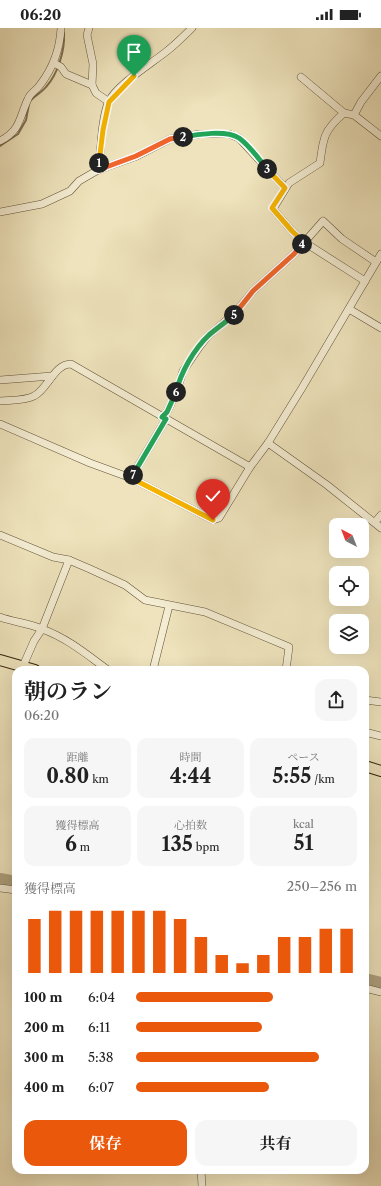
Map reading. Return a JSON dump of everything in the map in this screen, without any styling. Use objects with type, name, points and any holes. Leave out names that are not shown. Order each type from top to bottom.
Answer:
[{"type":"main road","points":[[0,660],[23,666]]},
{"type":"main road","points":[[369,767],[381,771]]},
{"type":"street","points":[[0,141],[13,132],[22,118],[28,97],[40,86],[57,65],[61,28]]},
{"type":"street","points":[[89,28],[87,35],[92,64],[92,85],[96,93],[109,102]]},
{"type":"street","points":[[98,170],[103,130],[109,102],[134,76],[168,50],[192,28]]},
{"type":"street","points":[[57,65],[66,74],[92,85]]},
{"type":"street","points":[[354,115],[361,102],[381,76]]},
{"type":"street","points":[[302,77],[344,113],[354,115],[381,136]]},
{"type":"street","points":[[344,113],[328,130],[323,139],[320,163],[288,183],[272,208],[304,242],[365,281]]},
{"type":"street","points":[[1,210],[42,204],[70,191],[79,181],[98,170],[136,156],[170,139],[200,134],[229,134],[239,138],[285,188]]},
{"type":"street","points":[[131,478],[167,412],[184,371],[200,346],[208,336],[235,313],[253,291],[294,254],[323,221],[342,239],[376,262]]},
{"type":"street","points":[[0,424],[90,463],[131,478],[213,520],[219,518],[250,467],[268,443],[381,254]]},
{"type":"street","points":[[349,309],[381,328]]},
{"type":"street","points":[[0,401],[34,396],[45,387],[52,376],[62,367],[71,364],[250,467]]},
{"type":"street","points":[[0,380],[52,376]]},
{"type":"street","points":[[268,443],[328,485],[381,528]]},
{"type":"street","points":[[375,522],[381,515]]},
{"type":"street","points":[[0,535],[54,557],[69,560],[125,585],[145,600],[205,612],[289,647],[287,666]]},
{"type":"street","points":[[23,666],[34,641],[42,628],[69,560]]},
{"type":"street","points":[[154,666],[170,606]]},
{"type":"street","points":[[0,617],[42,628],[73,644],[103,666]]},
{"type":"street","points":[[369,700],[381,702]]},
{"type":"street","points":[[369,733],[381,736]]},
{"type":"street","points":[[0,888],[12,890]]},
{"type":"street","points":[[369,989],[381,992]]},
{"type":"street","points":[[202,1174],[202,1186]]},
{"type":"waterway","points":[[31,100],[50,82],[57,69],[62,54],[64,33]]},
{"type":"waterway","points":[[0,146],[18,134],[26,120],[29,104]]},
{"type":"waterway","points":[[66,637],[80,646]]},
{"type":"waterway","points":[[0,879],[12,881]]},
{"type":"waterway","points":[[369,980],[381,983]]},
{"type":"route","points":[[134,76],[114,94],[109,102],[106,111],[98,170],[136,156],[170,139],[200,134],[229,134],[239,138],[285,188],[272,208],[304,242],[294,254],[253,291],[235,313],[208,336],[200,346],[178,382],[176,393],[167,412],[162,417],[166,419],[131,478],[213,520]]}]
